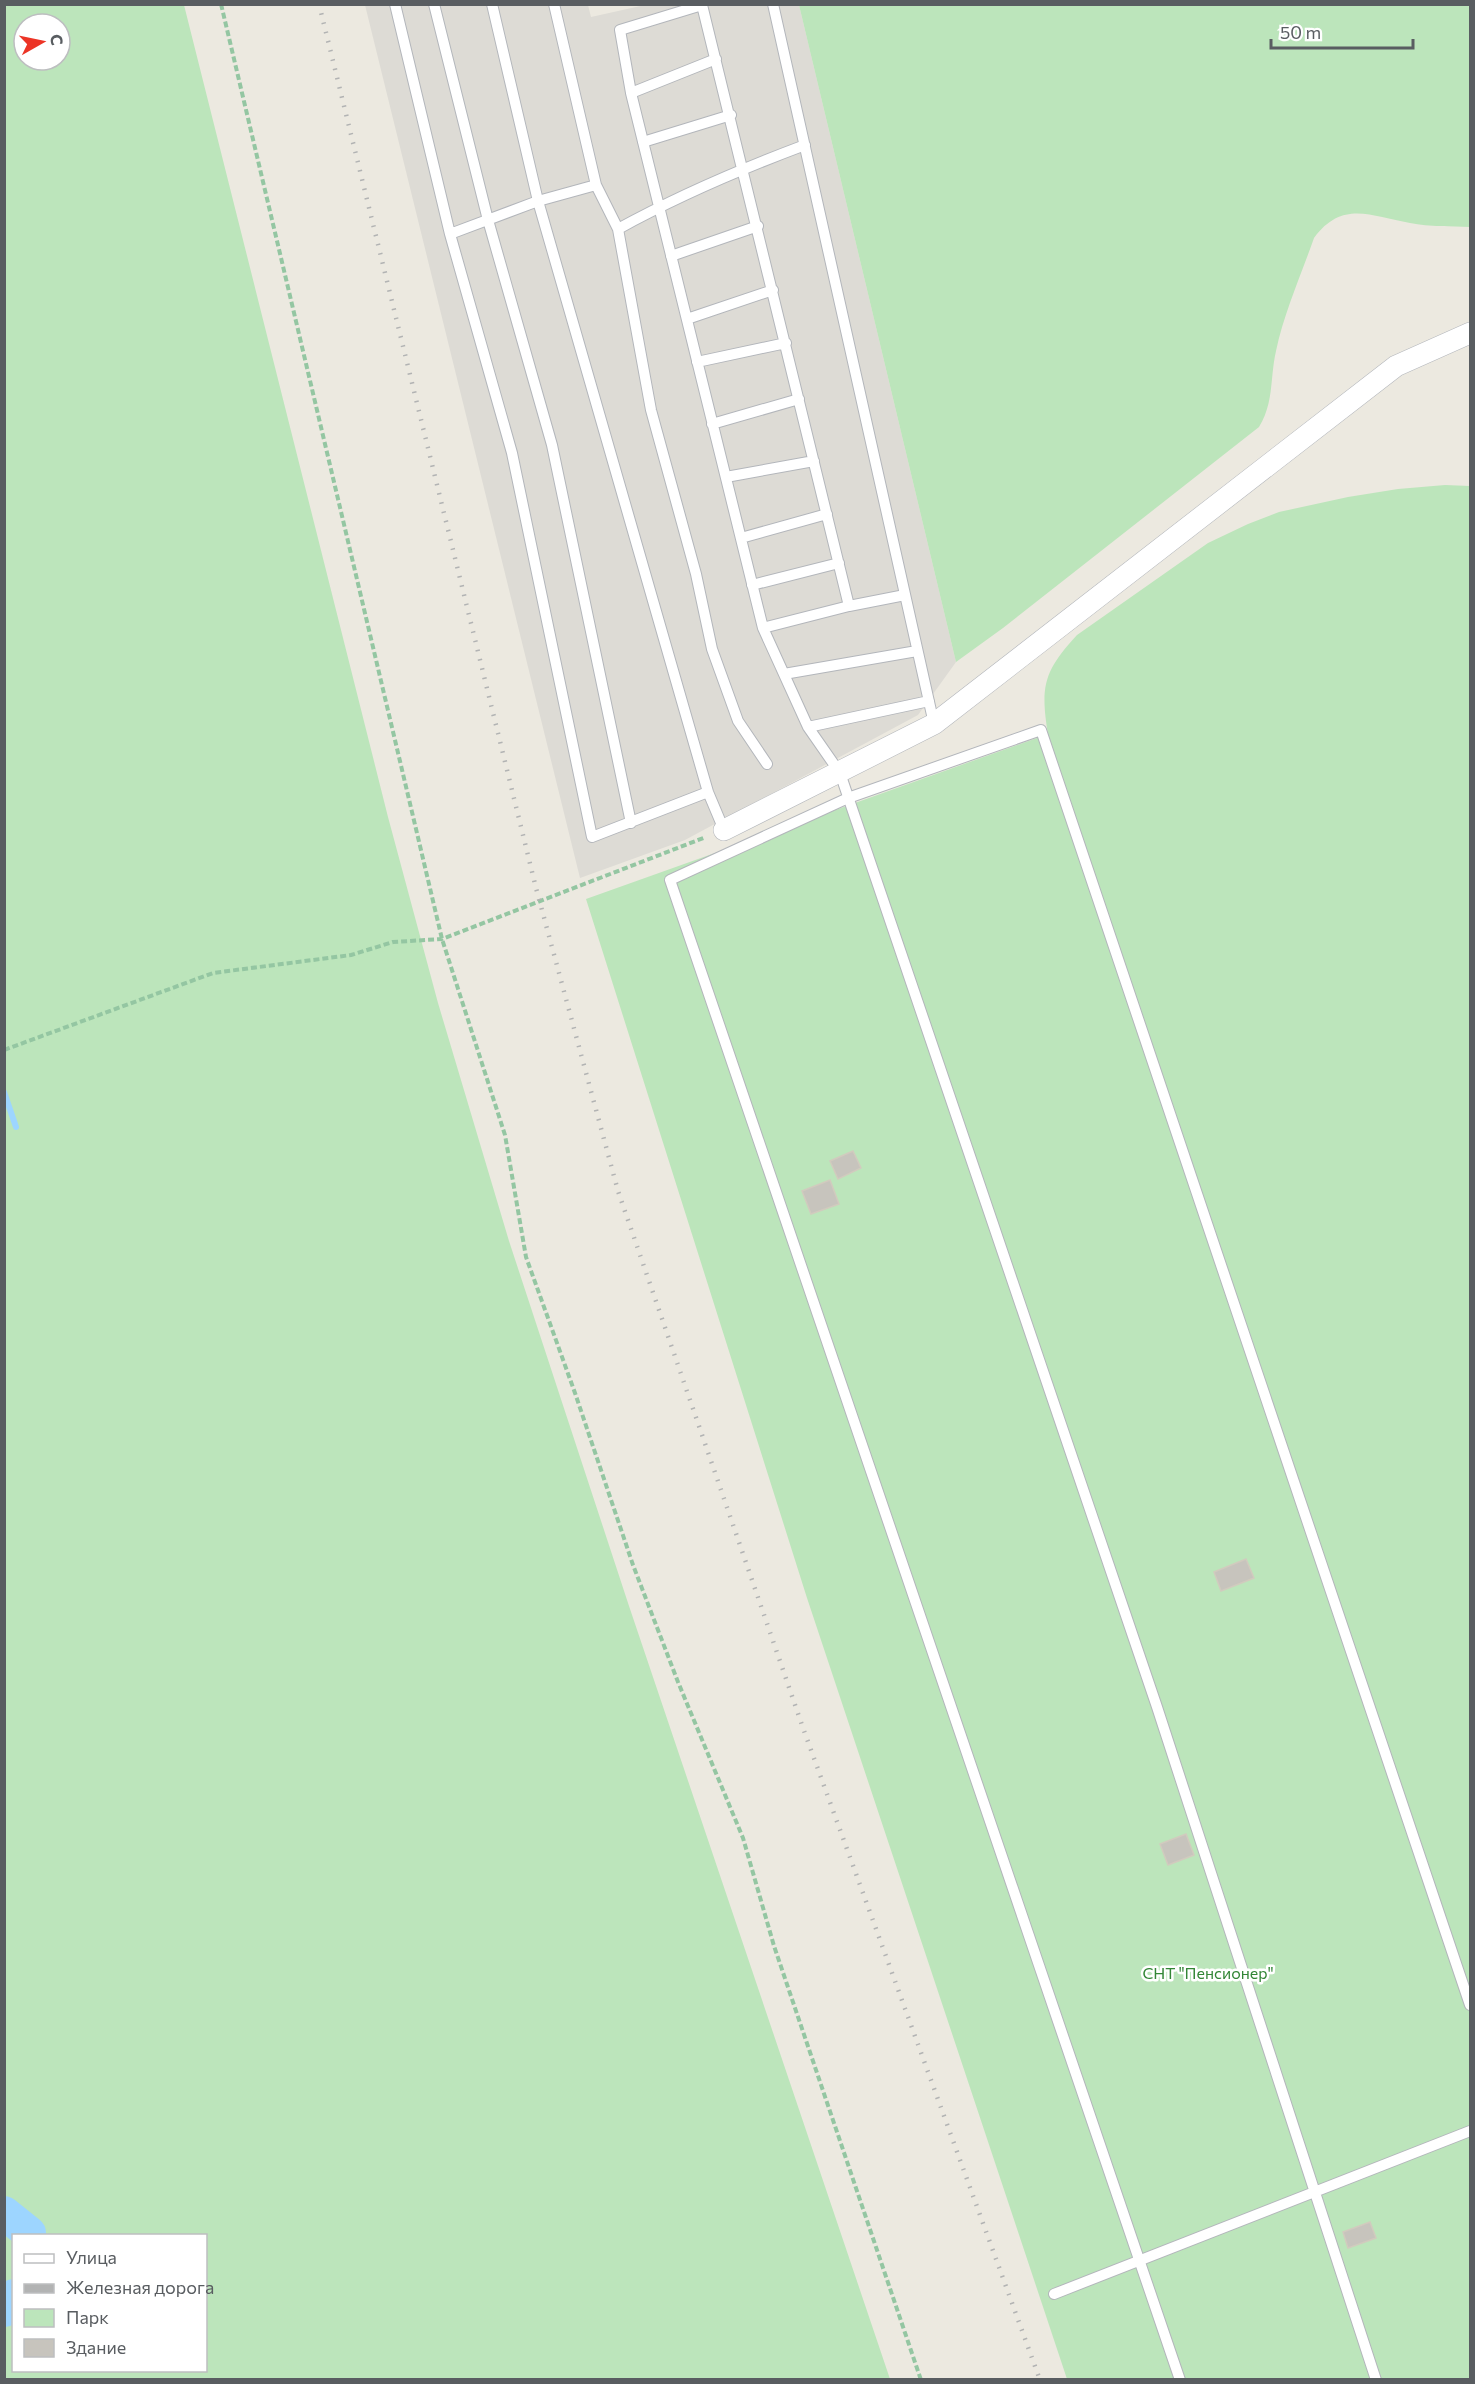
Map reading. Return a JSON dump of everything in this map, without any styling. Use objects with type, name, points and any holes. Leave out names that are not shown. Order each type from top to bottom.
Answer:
[{"type":"street","points":[[724,830],[934,724],[1396,366],[1470,333]]},
{"type":"lane","points":[[396,4],[450,234],[512,453],[592,837],[708,792]]},
{"type":"lane","points":[[434,4],[488,220],[552,445],[631,823]]},
{"type":"lane","points":[[492,4],[538,201],[708,792],[724,830]]},
{"type":"lane","points":[[554,4],[596,185],[618,229],[651,410],[696,574],[712,649],[738,721],[767,764]]},
{"type":"lane","points":[[773,4],[934,724]]},
{"type":"lane","points":[[849,606],[744,168],[702,5],[620,30],[631,93],[763,628],[808,727],[840,773],[849,798],[1153,1696],[1376,2379]]},
{"type":"lane","points":[[631,93],[716,59]]},
{"type":"lane","points":[[643,142],[731,115]]},
{"type":"lane","points":[[618,229],[659,207],[744,168],[805,145]]},
{"type":"lane","points":[[450,234],[538,201],[596,185]]},
{"type":"lane","points":[[671,256],[758,226]]},
{"type":"lane","points":[[687,319],[773,290]]},
{"type":"lane","points":[[698,362],[786,343]]},
{"type":"lane","points":[[712,424],[800,399]]},
{"type":"lane","points":[[726,477],[814,461]]},
{"type":"lane","points":[[741,538],[827,514]]},
{"type":"lane","points":[[752,585],[839,563]]},
{"type":"lane","points":[[763,628],[849,606],[905,595]]},
{"type":"lane","points":[[784,674],[917,651]]},
{"type":"lane","points":[[808,727],[929,701]]},
{"type":"lane","points":[[1180,2379],[670,880],[849,798],[1041,730],[1470,2005]]},
{"type":"lane","points":[[1054,2294],[1470,2131]]},
{"type":"path","points":[[220,4],[442,939],[505,1135],[526,1257],[633,1565],[742,1838],[774,1946],[921,2379]]},
{"type":"path","points":[[4,1050],[213,973],[351,955],[393,942],[442,939],[724,830]]},
{"type":"shaded area","points":[[365,5],[588,5],[591,17],[645,5],[799,5],[956,662],[918,715],[685,840],[580,878]]},
{"type":"green space","points":[[5,4],[184,5],[388,817],[438,1003],[509,1241],[629,1606],[890,2379],[5,2379]]},
{"type":"green space","points":[[799,5],[1470,5],[1470,227],[1433,226],[1359,214],[1336,218],[1325,226],[1314,238],[1288,308],[1276,351],[1267,409],[1259,427],[1003,628],[956,662]]},
{"type":"green space","name":"СНТ \"Пенсионер\"","points":[[1445,485],[1470,486],[1470,2379],[1067,2379],[807,1598],[586,899],[1048,734],[1045,703],[1047,680],[1051,669],[1066,648],[1077,635],[1208,543],[1279,512],[1348,497],[1398,489]]},
{"type":"building","points":[[853,1151],[861,1168],[838,1179],[830,1161]]},
{"type":"building","points":[[830,1180],[839,1204],[811,1214],[802,1191]]},
{"type":"building","points":[[1246,1559],[1254,1578],[1221,1591],[1214,1572]]},
{"type":"building","points":[[1186,1834],[1194,1855],[1168,1865],[1160,1844]]},
{"type":"building","points":[[1370,2222],[1376,2238],[1348,2248],[1343,2232]]},
{"type":"waterway","points":[[4,1092],[16,1127]]},
{"type":"waterway","points":[[4,2213],[29,2234]]},
{"type":"waterway","points":[[4,2310],[12,2299]]},
{"type":"railway","points":[[319,4],[536,888],[618,1191],[803,1728],[1040,2380]]}]
